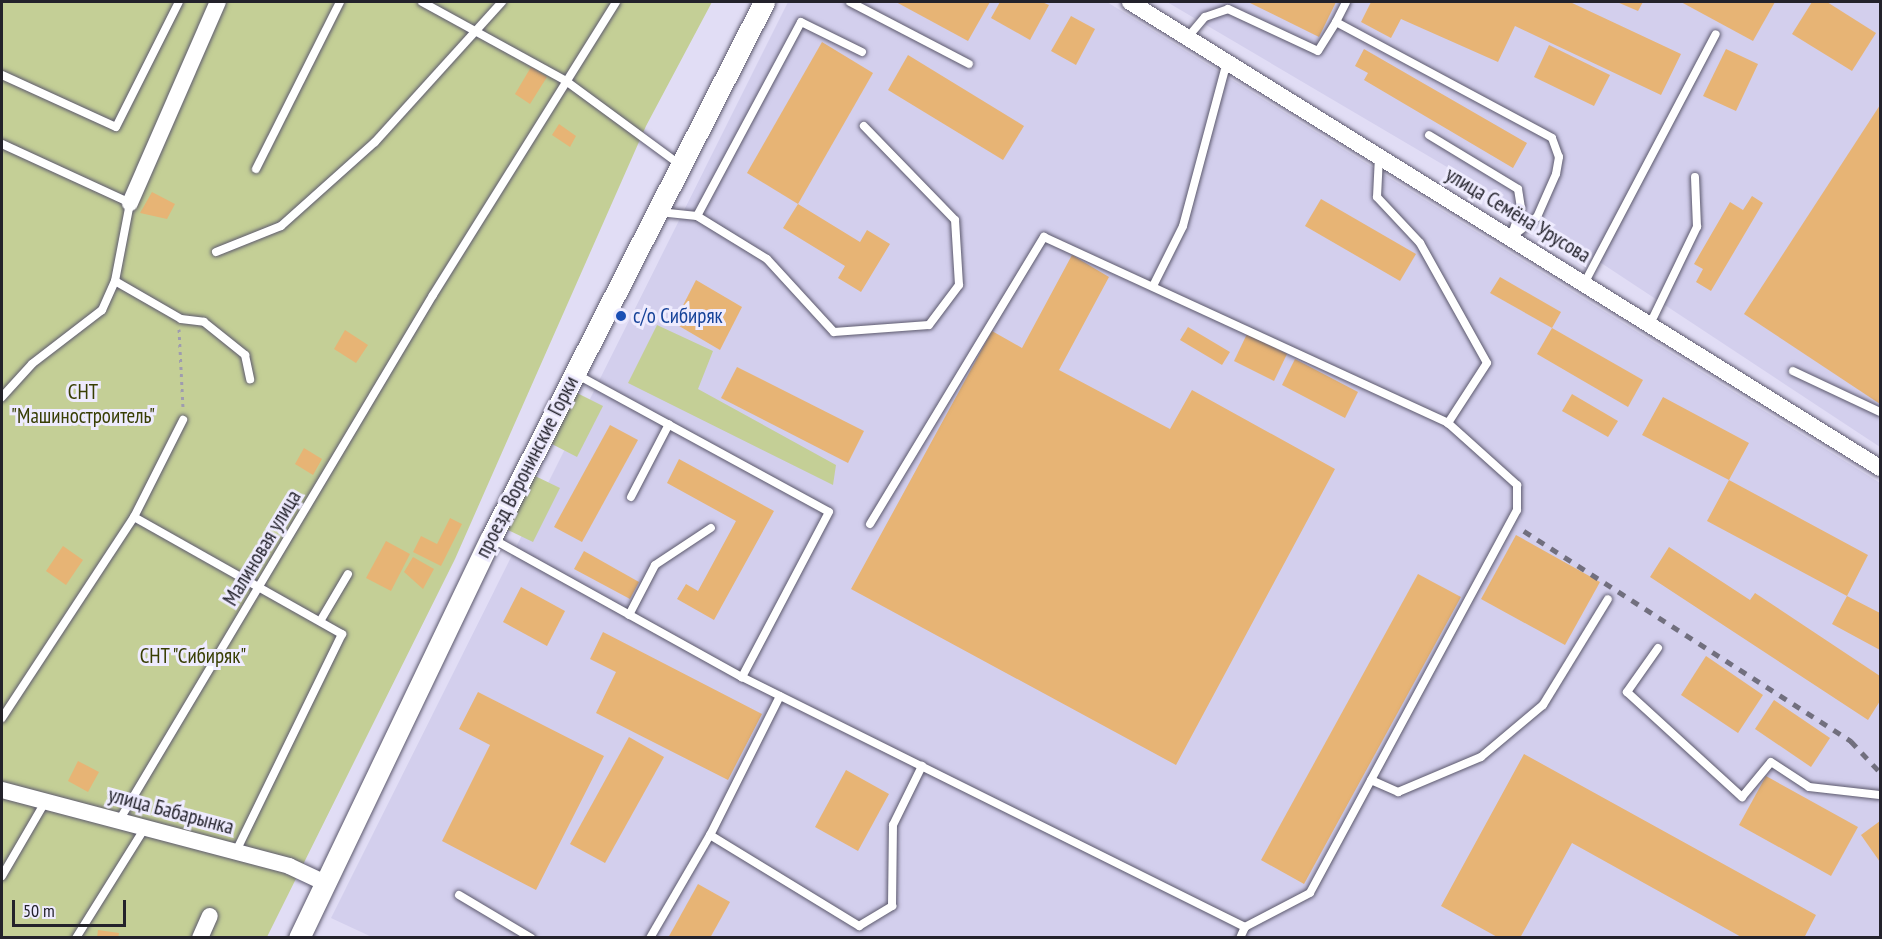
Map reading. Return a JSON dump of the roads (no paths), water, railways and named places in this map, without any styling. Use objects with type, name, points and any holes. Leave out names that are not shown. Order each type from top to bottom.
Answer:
[{"type":"street","name":"проезд Воронинские Горки","points":[[299,938],[491,538],[655,212],[764,2]]},
{"type":"street","name":"улица Семёна Урусова","points":[[1131,2],[1651,322],[1881,468]]},
{"type":"street","points":[[130,203],[214,3]]},
{"type":"street","name":"улица Бабарынка","points":[[2,790],[146,825],[236,852],[325,883]]},
{"type":"street","points":[[200,938],[210,916]]},
{"type":"lane","points":[[2,75],[116,127],[179,2]]},
{"type":"lane","points":[[255,169],[340,2]]},
{"type":"lane","points":[[422,2],[480,30],[566,81],[680,164]]},
{"type":"lane","points":[[216,252],[281,226],[375,142],[480,30],[502,2]]},
{"type":"lane","name":"Малиновая улица","points":[[120,819],[259,590],[433,295],[616,2]]},
{"type":"lane","points":[[850,2],[969,64]]},
{"type":"lane","points":[[1188,37],[1206,17],[1228,9],[1318,51],[1346,2]]},
{"type":"lane","points":[[697,216],[801,22],[862,52]]},
{"type":"lane","points":[[1336,22],[1552,138],[1559,157],[1556,174],[1538,217],[1511,237]]},
{"type":"lane","points":[[1585,282],[1716,34]]},
{"type":"lane","points":[[1153,286],[1183,226],[1227,61]]},
{"type":"lane","points":[[655,212],[697,216],[767,260],[834,332],[929,325],[959,285],[955,220],[864,126]]},
{"type":"lane","points":[[1429,135],[1518,189],[1521,208],[1511,237]]},
{"type":"lane","points":[[2,144],[130,203],[115,280],[102,310],[32,364],[2,397]]},
{"type":"lane","points":[[1379,155],[1377,197],[1420,243],[1487,363],[1448,423]]},
{"type":"lane","points":[[1651,322],[1697,227],[1695,177]]},
{"type":"lane","points":[[870,524],[1044,237],[1448,423],[1517,485],[1517,510],[1310,893],[1245,927],[1240,938]]},
{"type":"lane","points":[[115,280],[181,319],[204,322],[244,355],[250,379]]},
{"type":"lane","points":[[1792,371],[1881,412]]},
{"type":"lane","points":[[574,373],[829,513],[742,677]]},
{"type":"lane","points":[[2,718],[134,517],[183,420]]},
{"type":"lane","points":[[631,497],[669,424]]},
{"type":"lane","points":[[134,517],[259,590],[322,618],[342,634],[236,852]]},
{"type":"lane","points":[[629,615],[655,565],[711,528]]},
{"type":"lane","points":[[491,538],[742,677],[1245,927]]},
{"type":"lane","points":[[322,618],[348,574]]},
{"type":"lane","points":[[1371,780],[1398,792],[1482,757],[1543,705],[1608,599]]},
{"type":"lane","points":[[1658,648],[1627,692],[1742,797],[1771,762],[1809,787],[1881,795]]},
{"type":"lane","points":[[650,938],[710,835],[780,696]]},
{"type":"lane","points":[[710,835],[859,926],[892,906],[893,825],[922,766]]},
{"type":"lane","points":[[2,876],[45,802]]},
{"type":"lane","points":[[76,938],[146,825]]},
{"type":"lane","points":[[459,895],[531,938]]},
{"type":"railway","points":[[1524,531],[1851,741],[1880,772]]},
{"type":"place","name":"с/о Сибиряк","points":[[621,316]]},
{"type":"park label","name":"СНТ \"Машиностроитель\"","points":[[83,404]]},
{"type":"park label","name":"СНТ \"Сибиряк\"","points":[[193,656]]}]
